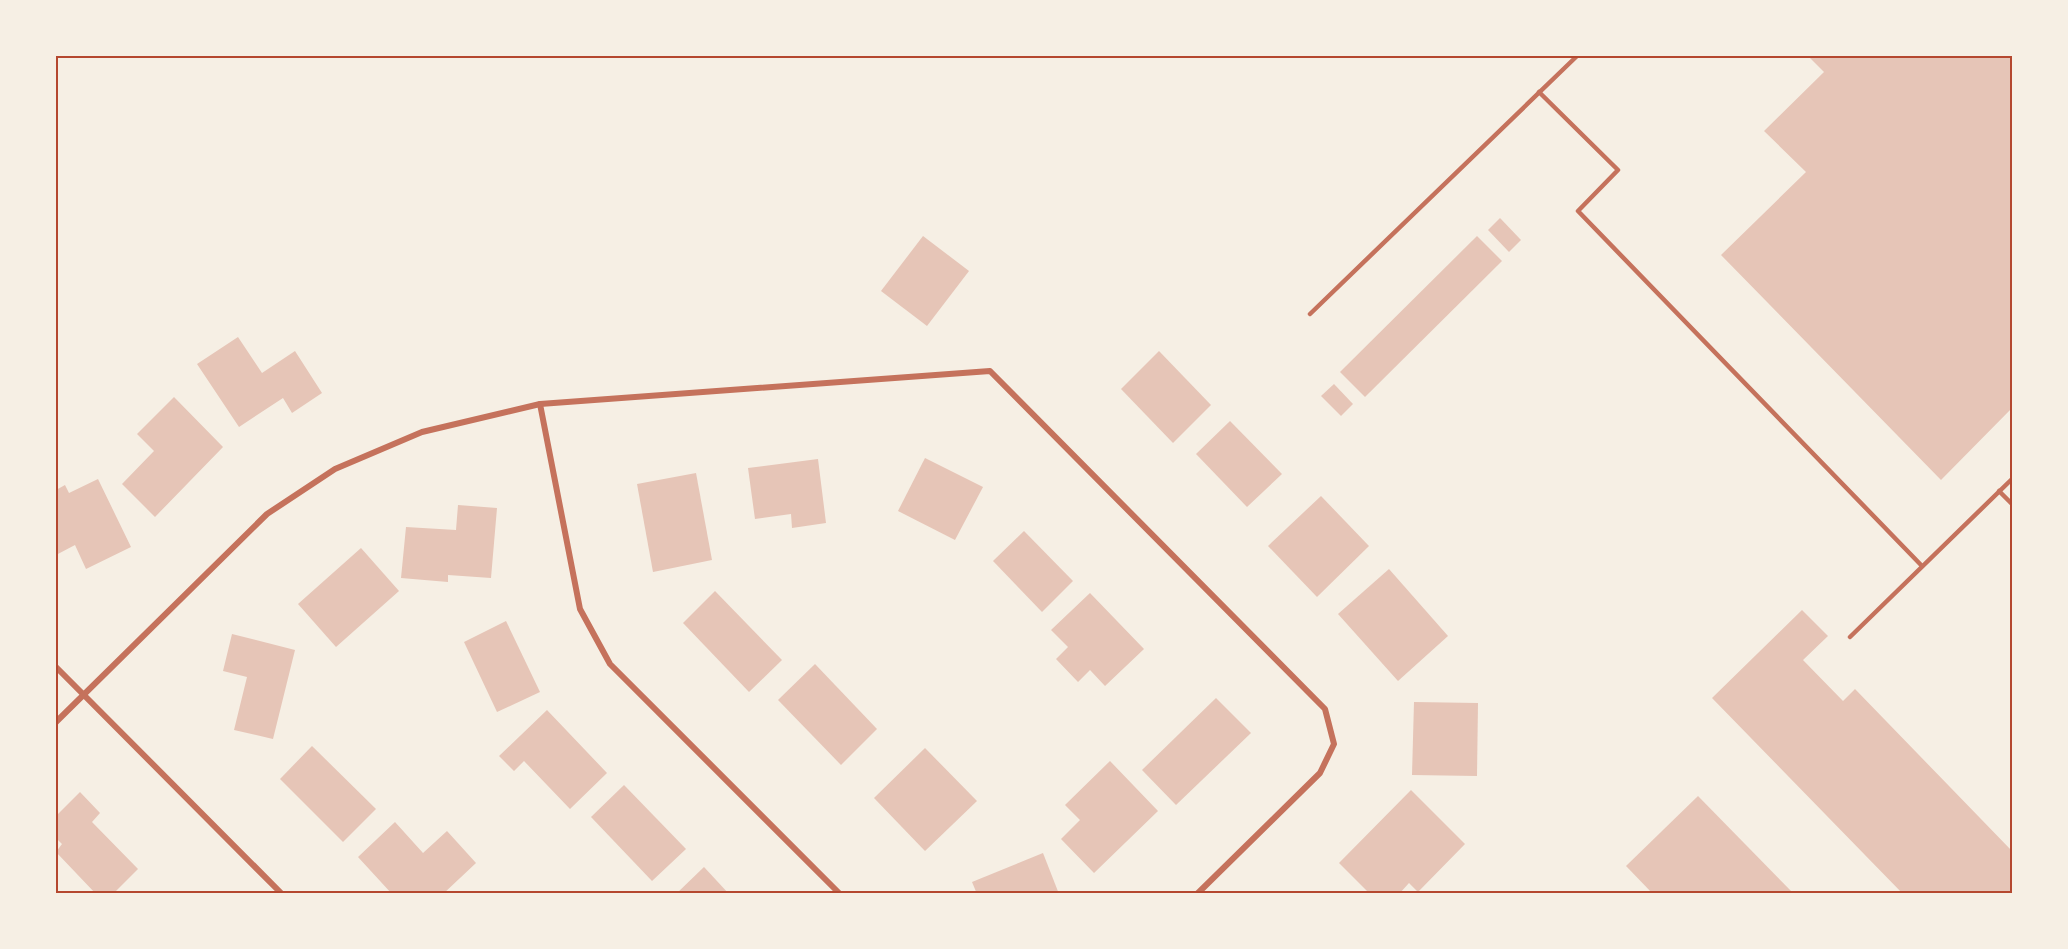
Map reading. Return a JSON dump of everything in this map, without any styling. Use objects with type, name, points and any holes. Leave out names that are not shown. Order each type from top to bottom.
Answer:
[{"type":"street","points":[[56,722],[267,514],[335,469],[422,432],[540,404],[990,371],[1325,709],[1334,744],[1320,773],[1197,894]]},
{"type":"street","points":[[540,404],[580,609],[610,664],[840,894]]},
{"type":"street","points":[[56,667],[282,894]]},
{"type":"lane","points":[[1310,314],[1577,56]]},
{"type":"lane","points":[[1539,92],[1618,170],[1578,211],[1922,566]]},
{"type":"lane","points":[[1850,637],[2013,479]]},
{"type":"lane","points":[[1999,491],[2013,504]]},
{"type":"building","points":[[1808,56],[2012,56],[2012,408],[1941,480],[1721,255],[1806,172],[1764,131],[1824,72]]},
{"type":"building","points":[[1500,218],[1521,240],[1509,252],[1488,230]]},
{"type":"building","points":[[923,236],[969,271],[927,326],[881,291]]},
{"type":"building","points":[[1477,236],[1502,261],[1365,397],[1340,372]]},
{"type":"building","points":[[238,337],[262,373],[295,351],[322,393],[292,413],[283,398],[239,427],[197,364]]},
{"type":"building","points":[[1159,351],[1211,405],[1173,443],[1121,389]]},
{"type":"building","points":[[1334,384],[1353,404],[1341,416],[1321,396]]},
{"type":"building","points":[[174,397],[223,447],[155,517],[122,484],[154,451],[137,434]]},
{"type":"building","points":[[1230,421],[1282,474],[1247,507],[1196,454]]},
{"type":"building","points":[[925,458],[983,487],[955,540],[898,511]]},
{"type":"building","points":[[818,459],[826,523],[792,528],[791,514],[755,519],[748,468]]},
{"type":"building","points":[[696,473],[712,560],[653,572],[637,484]]},
{"type":"building","points":[[98,479],[131,547],[86,569],[75,545],[56,555],[56,490],[65,485],[69,493]]},
{"type":"building","points":[[1321,496],[1369,546],[1317,597],[1268,546]]},
{"type":"building","points":[[458,505],[497,508],[491,578],[448,575],[448,582],[401,578],[406,527],[456,530]]},
{"type":"building","points":[[1024,531],[1073,581],[1042,612],[993,561]]},
{"type":"building","points":[[361,548],[399,591],[336,647],[298,604]]},
{"type":"building","points":[[1389,569],[1448,636],[1398,681],[1338,614]]},
{"type":"building","points":[[715,591],[782,660],[749,692],[683,623]]},
{"type":"building","points":[[1090,593],[1144,649],[1105,686],[1090,670],[1078,682],[1056,659],[1068,647],[1051,630]]},
{"type":"building","points":[[1802,610],[1828,636],[1803,660],[1843,701],[1855,689],[2012,851],[2012,894],[1903,894],[1712,698]]},
{"type":"building","points":[[506,621],[540,692],[497,712],[464,642]]},
{"type":"building","points":[[232,634],[295,650],[273,739],[234,730],[247,677],[223,671]]},
{"type":"building","points":[[815,664],[877,729],[841,765],[778,700]]},
{"type":"building","points":[[1216,698],[1251,733],[1176,805],[1142,770]]},
{"type":"building","points":[[1414,702],[1478,703],[1477,776],[1412,775]]},
{"type":"building","points":[[547,710],[607,773],[570,809],[524,761],[514,771],[499,756]]},
{"type":"building","points":[[312,746],[376,809],[343,842],[280,779]]},
{"type":"building","points":[[925,748],[977,801],[925,851],[874,798]]},
{"type":"building","points":[[1110,761],[1158,811],[1094,873],[1061,839],[1080,820],[1065,805]]},
{"type":"building","points":[[624,785],[686,849],[652,881],[591,817]]},
{"type":"building","points":[[1411,790],[1465,844],[1418,892],[1409,883],[1399,894],[1370,894],[1339,863]]},
{"type":"building","points":[[80,792],[100,813],[92,822],[138,869],[113,894],[96,894],[56,852],[62,844],[56,838],[56,816]]},
{"type":"building","points":[[1698,796],[1794,894],[1653,894],[1626,866]]},
{"type":"building","points":[[395,822],[423,853],[447,831],[476,863],[443,894],[392,894],[358,857]]},
{"type":"building","points":[[1043,853],[1059,894],[977,894],[972,882]]},
{"type":"building","points":[[704,867],[729,894],[676,894]]}]
